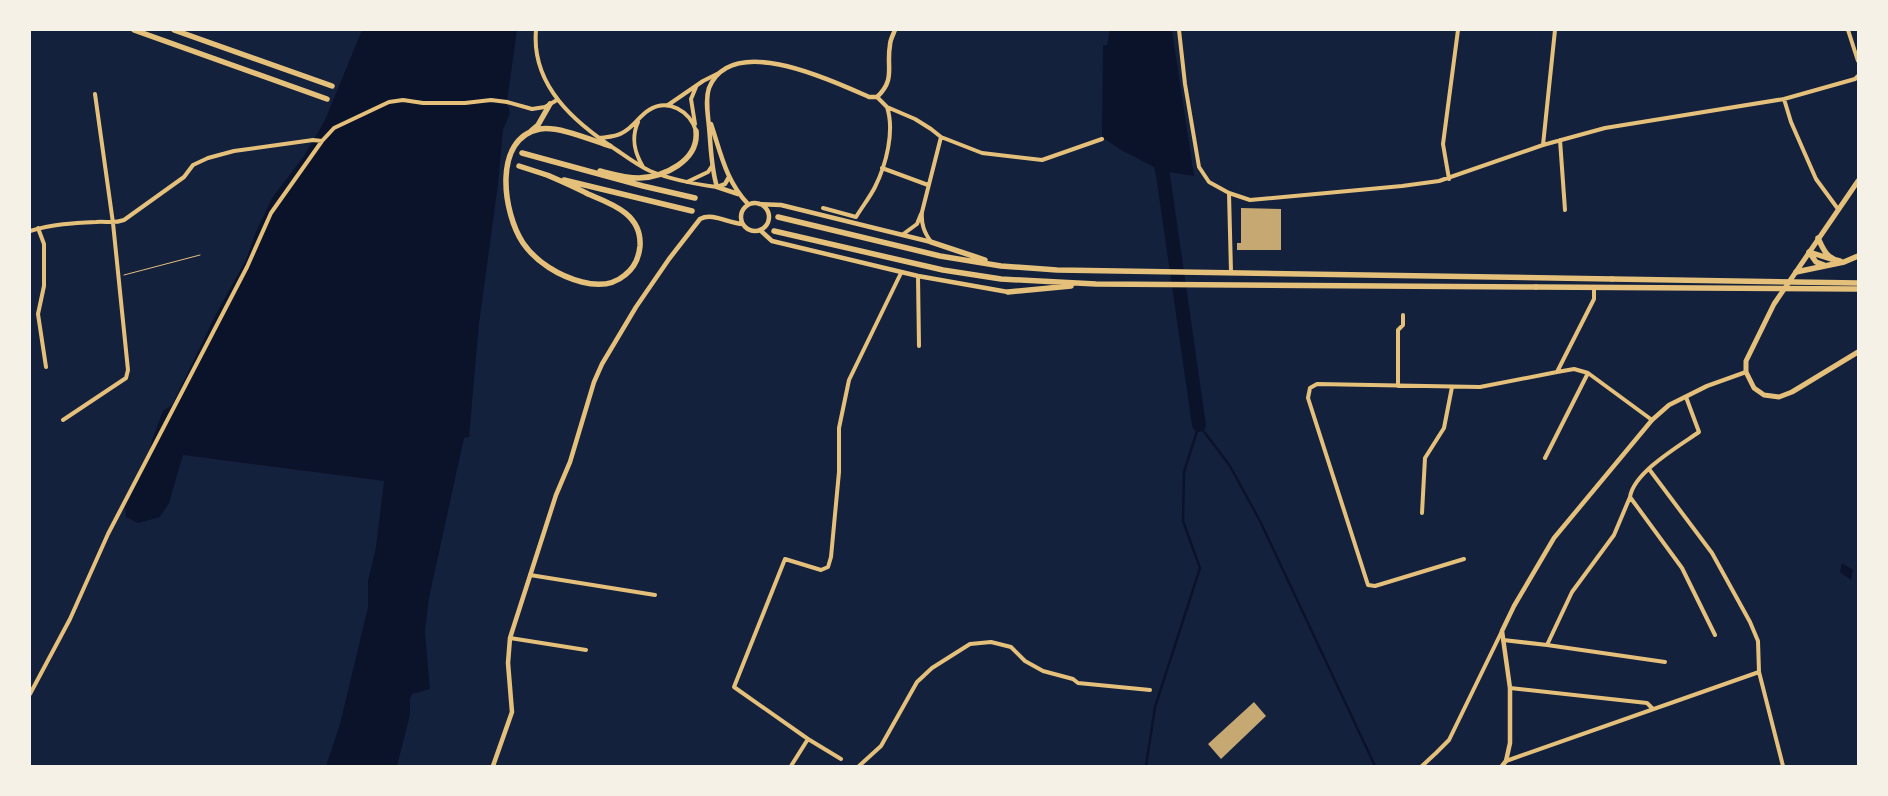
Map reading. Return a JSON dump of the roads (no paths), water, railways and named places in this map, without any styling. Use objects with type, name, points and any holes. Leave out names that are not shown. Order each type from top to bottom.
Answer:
[{"type":"main road","points":[[134,30],[327,99]]},
{"type":"main road","points":[[174,30],[332,86]]},
{"type":"main road","points":[[529,133],[538,125],[550,104]]},
{"type":"main road","points":[[547,175],[619,207],[630,216],[637,227],[640,246],[637,259],[625,275],[614,282],[601,285],[573,280],[545,265],[532,254],[522,242],[513,224],[507,204],[506,187],[510,156],[515,144],[521,137],[529,133],[551,129],[610,146]]},
{"type":"main road","points":[[547,160],[632,178],[654,176],[681,163],[687,158],[694,148],[696,131]]},
{"type":"main road","points":[[522,153],[695,198]]},
{"type":"main road","points":[[519,166],[547,175],[692,210]]},
{"type":"main road","points":[[1858,181],[1770,312],[1746,361],[1746,372],[1748,379],[1758,391],[1764,395],[1779,396],[1792,392],[1858,352]]},
{"type":"main road","points":[[778,217],[940,256],[1001,266],[1057,270],[1744,282],[1858,289]]},
{"type":"main road","points":[[774,231],[943,270],[1000,279],[1096,284],[1741,288],[1816,286],[1856,282]]},
{"type":"main road","points":[[1818,238],[1824,251],[1833,260]]},
{"type":"main road","points":[[931,242],[1001,266]]},
{"type":"main road","points":[[1810,252],[1844,262]]},
{"type":"main road","points":[[1810,252],[1816,262],[1825,266]]},
{"type":"main road","points":[[1796,272],[1844,262],[1858,256]]},
{"type":"main road","points":[[1008,292],[1096,284]]},
{"type":"street","points":[[536,30],[542,73],[557,100],[599,138],[650,171],[685,183],[717,187],[738,194]]},
{"type":"street","points":[[668,106],[729,67],[741,64],[773,63],[818,74],[869,97],[877,97],[885,90],[889,80],[890,45],[895,30]]},
{"type":"street","points":[[1179,30],[1185,84],[1199,167],[1209,182],[1230,193],[1250,200],[1402,186],[1450,179],[1543,145],[1605,128],[1784,99],[1855,79],[1858,76]]},
{"type":"street","points":[[1450,179],[1442,144],[1458,30]]},
{"type":"street","points":[[1543,145],[1555,30]]},
{"type":"street","points":[[1848,30],[1858,60]]},
{"type":"street","points":[[717,187],[708,116],[709,89],[719,73]]},
{"type":"street","points":[[696,131],[691,96],[695,89],[703,82]]},
{"type":"street","points":[[64,420],[126,378],[128,364],[113,223],[95,94]]},
{"type":"street","points":[[877,97],[887,107],[915,119],[941,137],[982,153],[1042,160],[1102,139]]},
{"type":"street","points":[[1784,99],[1791,122],[1816,179],[1838,209]]},
{"type":"street","points":[[30,694],[70,619],[100,550],[247,267],[271,212],[322,141],[334,128],[389,102],[403,100],[423,103],[465,103],[491,100],[532,108],[545,108],[557,100]]},
{"type":"street","points":[[599,138],[622,134],[653,108],[668,106],[678,108],[686,113],[696,131]]},
{"type":"street","points":[[823,208],[856,217],[875,187],[887,151],[890,124],[887,107]]},
{"type":"street","points":[[708,116],[728,178],[738,194],[748,204],[781,205],[931,242]]},
{"type":"street","points":[[641,118],[635,131],[634,149],[643,168]]},
{"type":"street","points":[[931,242],[924,232],[921,222],[928,185],[941,137]]},
{"type":"street","points":[[30,231],[55,224],[113,223],[124,220],[184,177],[193,165],[208,158],[234,151],[313,140],[322,141]]},
{"type":"street","points":[[1560,140],[1565,210]]},
{"type":"street","points":[[685,183],[708,172],[713,164]]},
{"type":"street","points":[[882,168],[928,185]]},
{"type":"street","points":[[717,187],[725,184],[728,178]]},
{"type":"street","points":[[1230,193],[1232,272]]},
{"type":"street","points":[[748,204],[742,211],[741,220],[750,230],[760,230],[767,224],[769,216],[766,208],[759,204]]},
{"type":"street","points":[[902,235],[917,224],[922,212]]},
{"type":"street","points":[[493,766],[512,712],[508,663],[510,638],[556,495],[572,455],[594,382],[602,364],[636,307],[668,259],[700,219],[706,216],[734,224],[743,224]]},
{"type":"street","points":[[38,228],[44,244],[44,286],[38,314],[46,367]]},
{"type":"street","points":[[760,230],[772,242],[918,276],[1008,292]]},
{"type":"street","points":[[841,759],[808,739],[734,686],[785,560],[821,570],[828,567],[831,557],[839,472],[839,428],[849,380],[901,272]]},
{"type":"street","points":[[918,276],[919,346]]},
{"type":"street","points":[[1557,372],[1594,298],[1594,288]]},
{"type":"street","points":[[1398,386],[1398,330],[1403,325],[1403,315]]},
{"type":"street","points":[[1464,559],[1375,586],[1368,585],[1308,398],[1310,388],[1317,384],[1480,387],[1574,369],[1588,373],[1652,420]]},
{"type":"street","points":[[1422,766],[1449,740],[1514,606],[1554,538],[1652,420],[1669,405],[1707,386],[1746,372]]},
{"type":"street","points":[[1545,458],[1588,373]]},
{"type":"street","points":[[1422,513],[1425,458],[1444,428],[1452,387]]},
{"type":"street","points":[[1547,645],[1572,592],[1614,535],[1630,497],[1631,490],[1649,469],[1699,432],[1686,397]]},
{"type":"street","points":[[1649,469],[1712,553],[1750,622],[1758,641],[1759,672],[1783,766]]},
{"type":"street","points":[[1630,497],[1682,568],[1715,635]]},
{"type":"street","points":[[530,575],[655,595]]},
{"type":"street","points":[[1502,631],[1510,688],[1510,744],[1506,761],[1502,766]]},
{"type":"street","points":[[510,638],[586,650]]},
{"type":"street","points":[[1503,640],[1665,662]]},
{"type":"street","points":[[859,766],[881,746],[917,682],[932,668],[970,644],[991,642],[1011,647],[1025,661],[1043,671],[1073,679],[1078,683],[1150,690]]},
{"type":"street","points":[[1506,761],[1759,672]]},
{"type":"street","points":[[1510,688],[1646,703],[1653,709]]},
{"type":"street","points":[[791,766],[808,739]]},
{"type":"water","points":[[362,30],[517,30],[507,102],[510,113],[503,130],[498,184],[479,324],[469,437],[464,438],[429,598],[425,631],[430,689],[412,694],[410,699],[410,715],[397,766],[326,766],[340,724],[368,607],[368,581],[376,547],[384,481],[183,455],[169,503],[160,517],[138,523],[126,517],[125,507],[149,457],[152,440],[163,411],[172,405],[217,312],[246,260],[255,234],[272,198],[304,156],[325,120]]},
{"type":"water","points":[[1110,30],[1172,30],[1194,176],[1162,171],[1121,150],[1102,137],[1103,45],[1107,45]]},
{"type":"water","points":[[1842,563],[1853,570],[1851,580],[1840,572]]},
{"type":"waterway","points":[[1158,154],[1163,175],[1199,425]]},
{"type":"waterway","points":[[1199,425],[1230,466],[1260,521],[1375,766]]},
{"type":"waterway","points":[[1146,766],[1155,707],[1200,568],[1183,521],[1184,472],[1199,425]]}]
